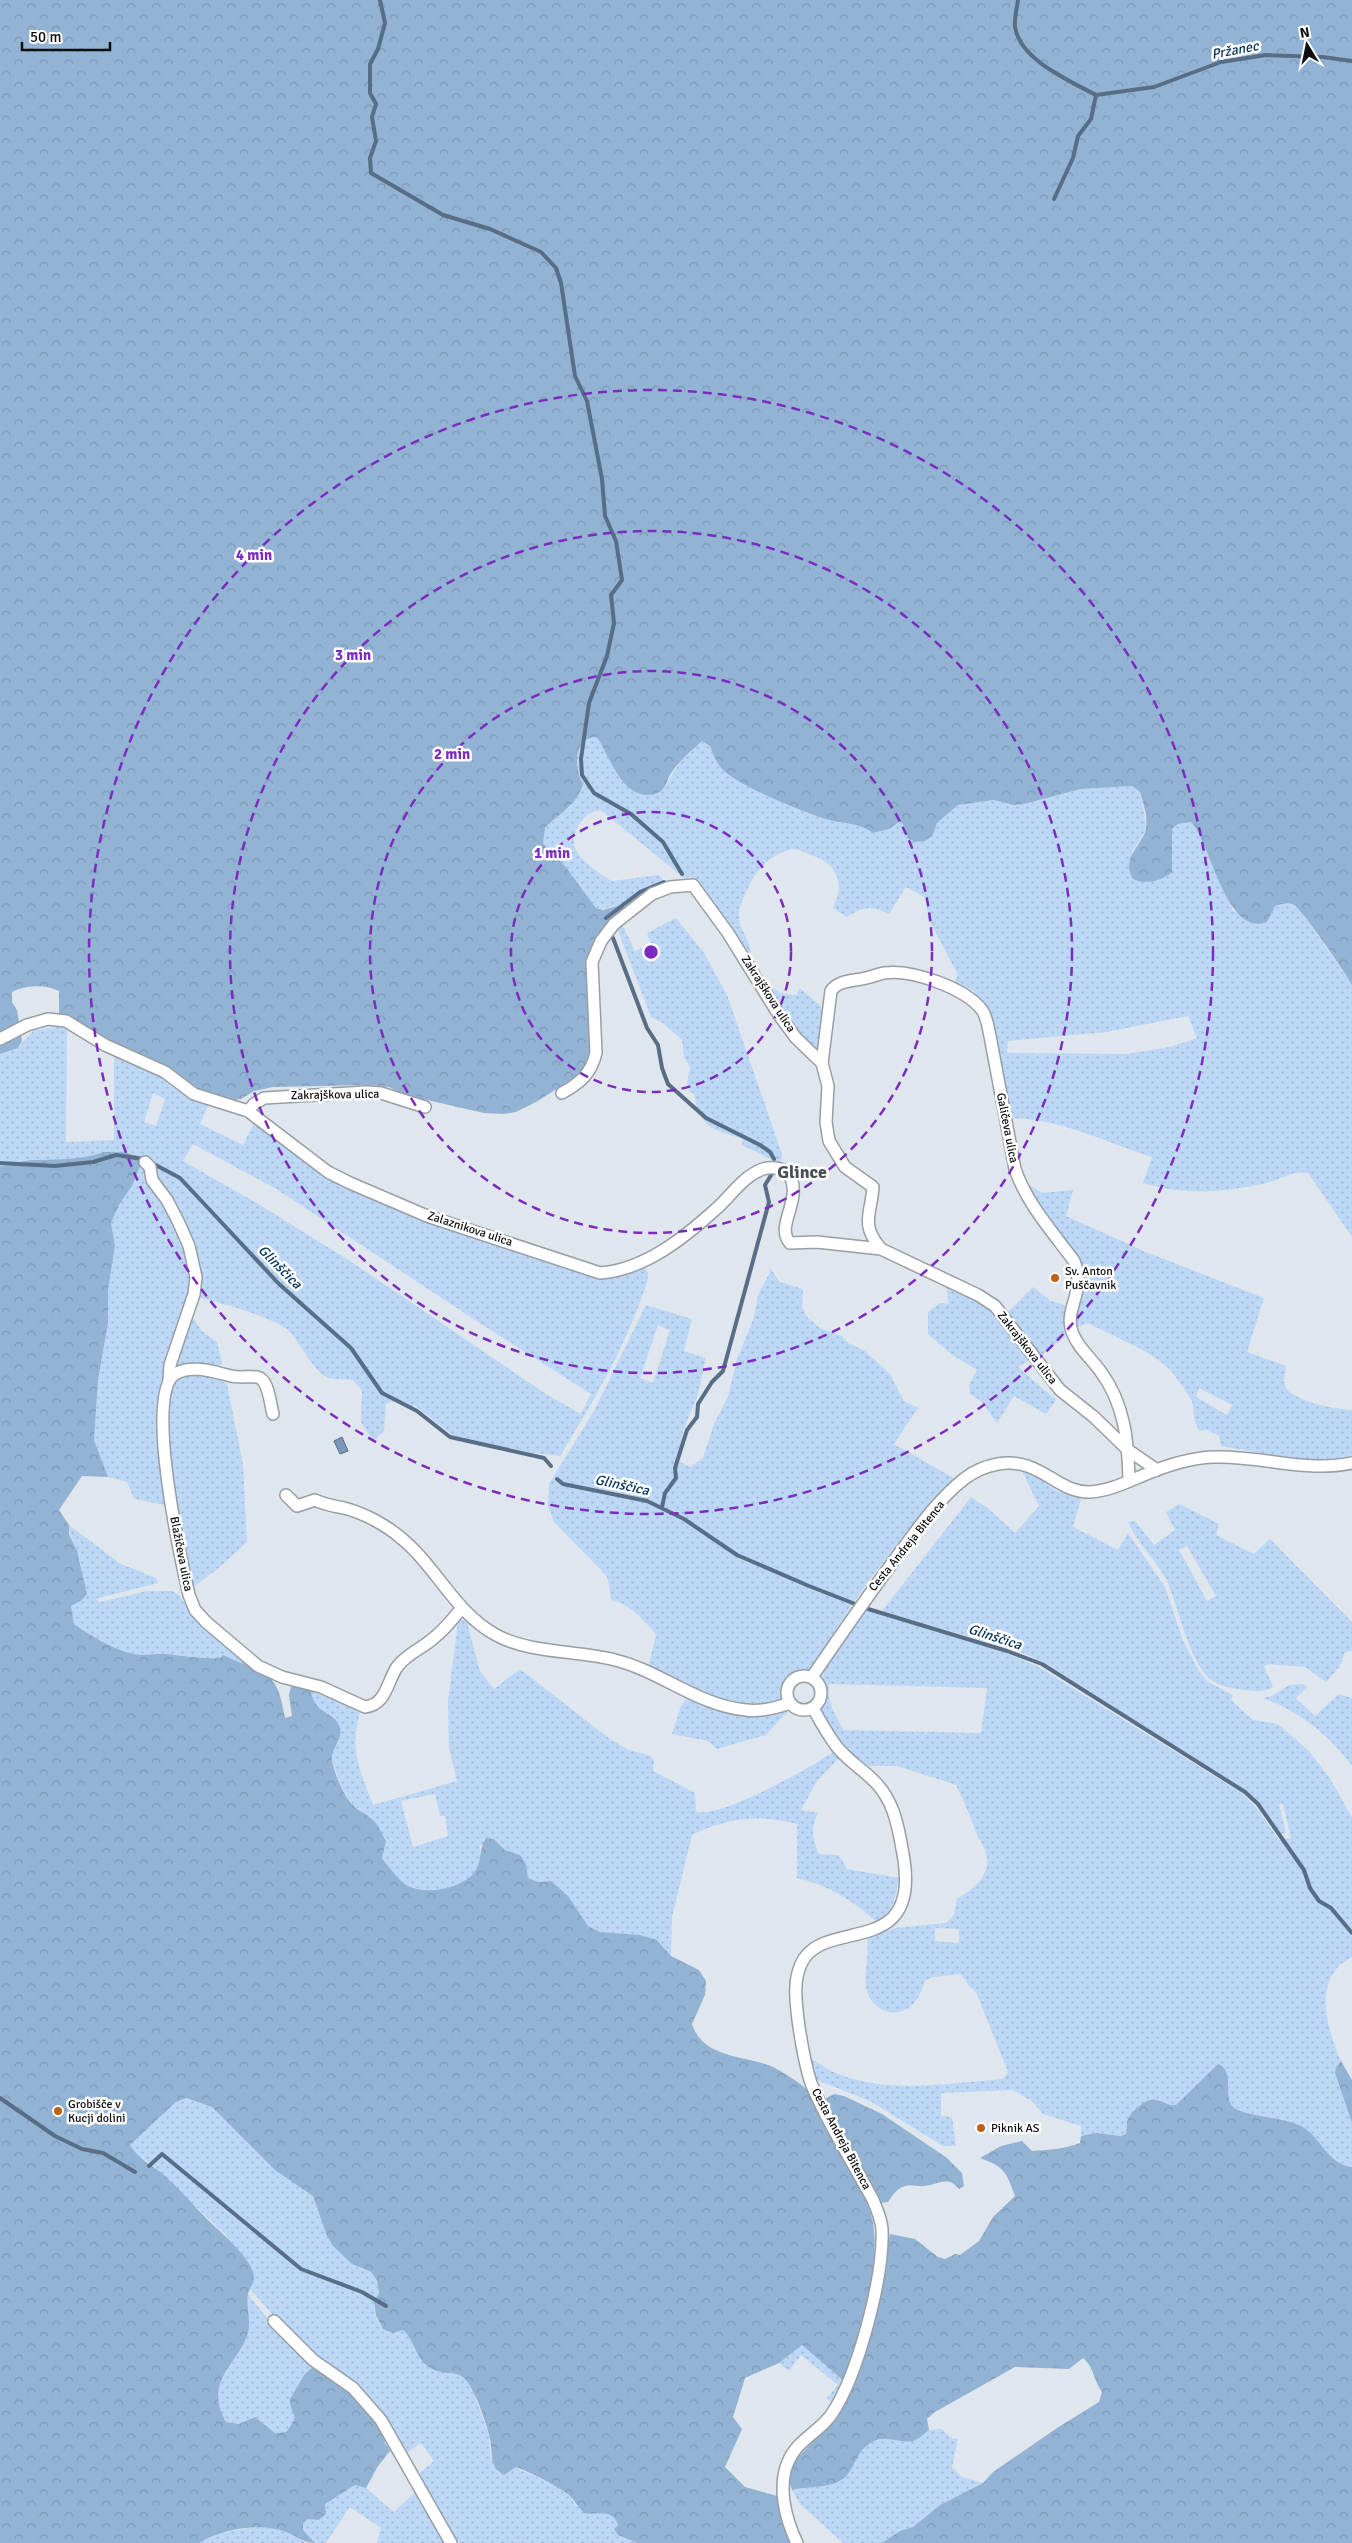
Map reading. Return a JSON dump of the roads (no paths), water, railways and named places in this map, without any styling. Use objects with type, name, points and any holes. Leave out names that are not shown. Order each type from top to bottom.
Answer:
[{"type":"street","name":"Zakrajškova ulica","points":[[562,1093],[582,1080],[594,1065],[596,1054],[592,962],[601,940],[614,924],[652,894],[681,885],[693,885],[701,895],[728,932],[779,1015],[796,1038],[822,1062]]},
{"type":"street","name":"Galičeva ulica","points":[[822,1062],[831,991],[837,984],[884,973],[900,973],[929,978],[954,990],[981,1009],[986,1016],[1015,1169],[1021,1187],[1078,1269],[1077,1298],[1070,1326],[1077,1340],[1112,1388],[1120,1406],[1128,1450]]},
{"type":"street","name":"Zalaznikova ulica","points":[[0,1039],[27,1025],[48,1019],[66,1021],[105,1045],[160,1070],[194,1094],[248,1111],[328,1172],[350,1183],[427,1216],[600,1273],[619,1272],[638,1265],[676,1240],[716,1209],[754,1173],[772,1167],[788,1172],[794,1180],[794,1201],[784,1230],[786,1238],[790,1243],[817,1242],[881,1249]]},
{"type":"street","points":[[822,1062],[828,1086],[826,1122],[829,1141],[845,1168],[873,1186],[867,1216],[868,1226],[871,1237],[881,1249]]},
{"type":"street","name":"Zakrajškova ulica","points":[[248,1111],[254,1104],[264,1098],[367,1092],[381,1092],[425,1107]]},
{"type":"street","points":[[145,1162],[150,1167],[152,1180],[167,1200],[178,1220],[189,1246],[196,1277],[194,1294],[170,1365],[168,1380]]},
{"type":"street","name":"Zakrajškova ulica","points":[[881,1249],[978,1295],[995,1306],[1060,1390],[1094,1417],[1128,1450],[1157,1470]]},
{"type":"street","points":[[168,1380],[184,1370],[204,1370],[242,1378],[258,1377],[263,1381],[266,1388],[273,1414]]},
{"type":"street","name":"Blažičeva ulica","points":[[168,1380],[162,1406],[165,1459],[189,1595],[195,1610],[206,1622],[258,1666],[282,1678],[322,1687],[365,1707],[373,1706],[382,1698],[397,1667],[407,1656],[437,1636],[462,1608]]},
{"type":"street","points":[[1128,1450],[1129,1481]]},
{"type":"street","name":"Cesta Andreja Bitenca","points":[[812,1677],[869,1593],[922,1523],[963,1479],[980,1469],[998,1464],[1033,1466],[1074,1490],[1089,1492],[1129,1481],[1157,1470],[1211,1457],[1258,1459],[1306,1467],[1330,1467],[1352,1463]]},
{"type":"street","points":[[286,1494],[297,1506],[315,1500],[332,1507],[344,1508],[387,1528],[402,1538],[462,1608],[498,1636],[529,1645],[616,1660],[638,1667],[725,1706],[745,1710],[763,1710],[790,1703]]},
{"type":"street","points":[[798,1676],[812,1677],[819,1682],[822,1693],[821,1699],[813,1708],[802,1710],[790,1703],[787,1695],[789,1684],[798,1676]]},
{"type":"street","name":"Cesta Andreja Bitenca","points":[[796,2543],[785,2508],[783,2490],[788,2462],[798,2445],[830,2416],[857,2362],[878,2273],[882,2230],[880,2217],[873,2200],[811,2082],[801,2040],[796,2000],[796,1977],[801,1962],[812,1950],[829,1941],[866,1932],[893,1917],[904,1891],[906,1872],[893,1810],[880,1786],[838,1748],[813,1708]]},
{"type":"street","points":[[274,2321],[313,2360],[353,2388],[381,2420],[451,2543]]},
{"type":"waterway","points":[[380,0],[385,23],[378,49],[370,64],[370,93],[376,104],[372,117],[376,141],[370,158],[371,173],[443,215],[490,229],[541,252],[556,268],[561,283],[575,376],[587,401],[602,479],[605,516],[616,541],[622,580],[611,595],[614,623],[607,656],[589,703],[581,759],[582,775],[594,793],[631,814],[663,842],[682,874]]},
{"type":"waterway","points":[[1018,0],[1015,27],[1019,39],[1026,50],[1060,76],[1096,95]]},
{"type":"waterway","name":"Pržanec","points":[[1096,95],[1154,87],[1221,62],[1266,55],[1323,57],[1352,61]]},
{"type":"waterway","points":[[1054,199],[1073,158],[1078,136],[1091,119],[1096,95]]},
{"type":"waterway","points":[[606,918],[640,892],[664,882]]},
{"type":"waterway","points":[[613,938],[647,1028],[658,1045],[662,1068],[668,1084],[706,1118],[760,1145],[770,1152],[774,1159]]},
{"type":"waterway","name":"Glinščica","points":[[0,1163],[55,1166],[93,1162],[116,1155],[143,1159]]},
{"type":"waterway","name":"Glinščica","points":[[152,1163],[180,1178],[279,1284],[351,1348],[382,1393],[417,1411],[450,1437],[544,1458],[551,1466]]},
{"type":"waterway","points":[[662,1507],[665,1493],[676,1478],[675,1468],[687,1430],[697,1417],[698,1404],[712,1382],[723,1371],[769,1202],[765,1185],[773,1172]]},
{"type":"waterway","name":"Glinščica","points":[[557,1479],[563,1484],[647,1501],[684,1519],[737,1555],[809,1586],[868,1609],[1007,1651],[1042,1664],[1245,1792],[1258,1804],[1304,1870],[1310,1888],[1319,1901],[1331,1908],[1352,1933]]},
{"type":"waterway","points":[[0,2098],[55,2136],[82,2149],[103,2153],[135,2172]]},
{"type":"waterway","points":[[149,2166],[162,2154],[301,2269],[362,2292],[386,2306]]},
{"type":"place","name":"Sv. Anton Puščavnik","points":[[1055,1278]]},
{"type":"place","name":"Grobišče v Kucji dolini","points":[[58,2111]]},
{"type":"place","name":"Piknik AS","points":[[981,2128]]},
{"type":"district","name":"Glince","points":[[802,1172]]}]
